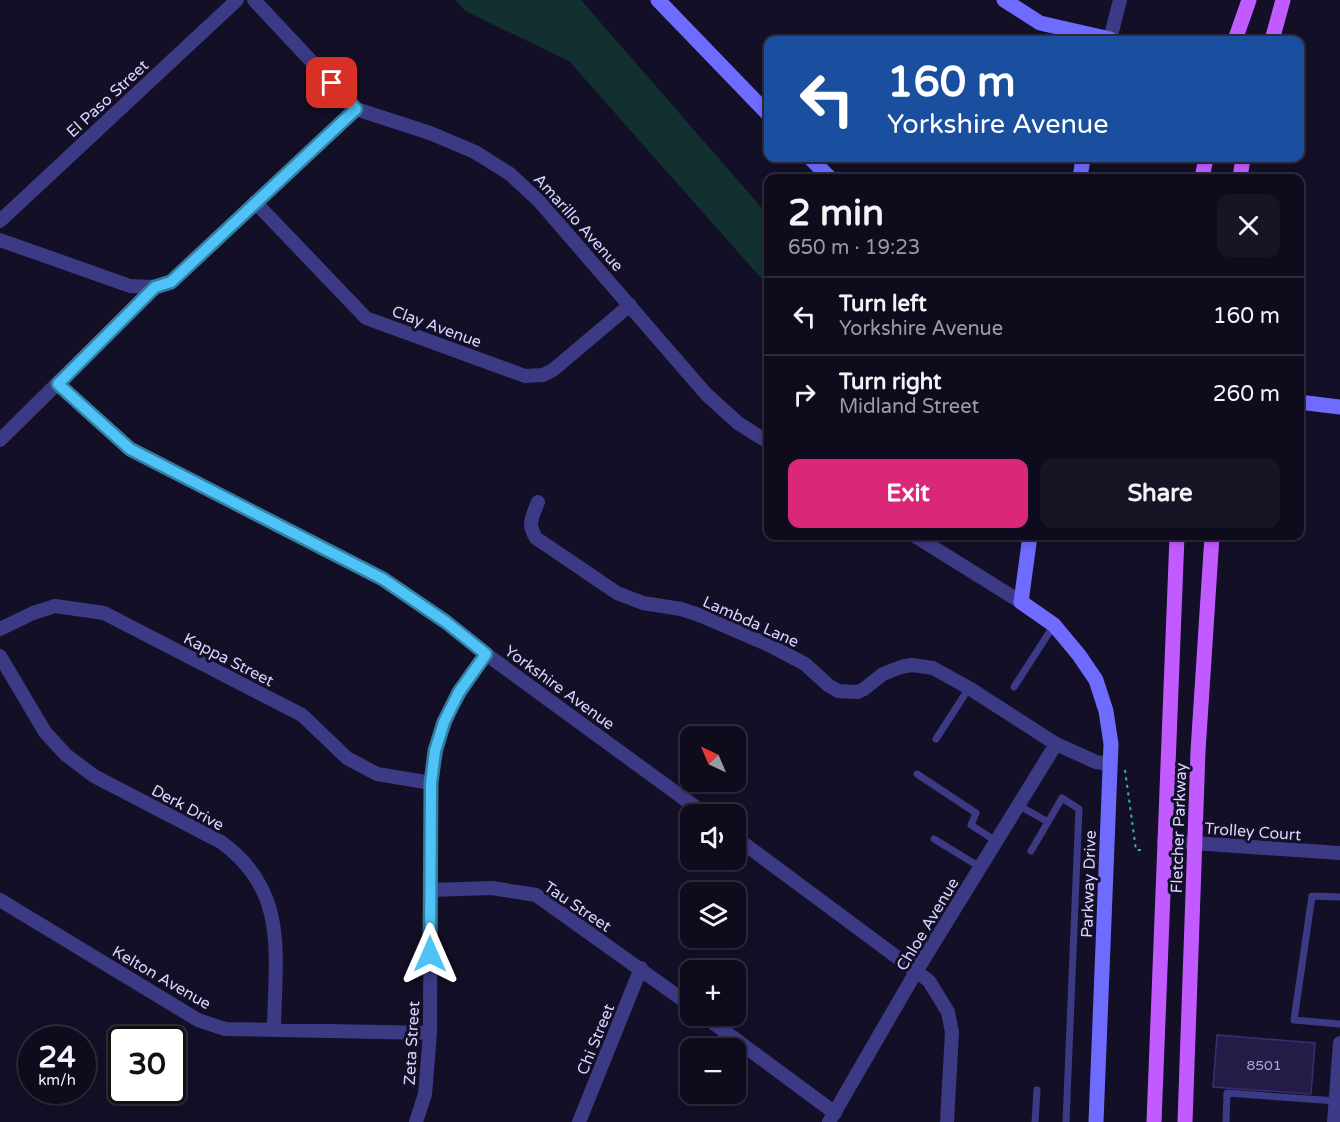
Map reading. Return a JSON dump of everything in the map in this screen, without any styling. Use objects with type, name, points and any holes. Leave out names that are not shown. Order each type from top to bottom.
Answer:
[{"type":"main road","points":[[1236,36],[1249,0]]},
{"type":"main road","points":[[1273,36],[1283,0]]},
{"type":"main road","name":"Fletcher Parkway","points":[[1154,1122],[1178,540]]},
{"type":"main road","name":"Fletcher Parkway","points":[[1185,1122],[1198,752],[1212,540]]},
{"type":"street","name":"El Paso Street","points":[[0,221],[237,0]]},
{"type":"street","name":"Amarillo Avenue","points":[[254,0],[356,109],[455,142],[494,163],[514,178],[539,201],[711,399],[738,423],[764,439]]},
{"type":"street","points":[[658,0],[764,110]]},
{"type":"street","points":[[1004,0],[1040,23],[1094,36]]},
{"type":"street","points":[[1111,36],[1120,0]]},
{"type":"street","points":[[0,240],[130,286],[155,287],[171,282],[356,109]]},
{"type":"street","points":[[814,162],[826,174]]},
{"type":"street","name":"Clay Avenue","points":[[255,202],[366,318],[525,376],[543,375],[553,370],[630,305]]},
{"type":"street","points":[[0,440],[155,287]]},
{"type":"street","name":"Yorkshire Avenue","points":[[58,384],[130,449],[383,579],[446,622],[486,654],[691,804]]},
{"type":"street","points":[[1304,403],[1333,406]]},
{"type":"street","name":"Lambda Lane","points":[[538,502],[530,522],[536,538],[617,593],[643,603],[681,609],[702,616],[769,645],[805,664],[838,692],[858,692],[883,674],[901,667],[912,665],[933,668],[969,688],[1056,744],[1096,762],[1110,764]]},
{"type":"street","points":[[921,540],[1054,625]]},
{"type":"street","points":[[1021,602],[1029,540]]},
{"type":"street","name":"Kappa Street","points":[[0,628],[55,606],[104,614],[302,715],[347,758],[377,774],[431,783]]},
{"type":"street","name":"Parkway Drive","points":[[1054,625],[1096,680],[1106,711],[1111,744],[1096,1122]]},
{"type":"street","name":"Zeta Street","points":[[416,1122],[425,1094],[430,1033],[431,783],[435,751],[444,722],[459,692],[486,654]]},
{"type":"street","name":"Derk Drive","points":[[0,656],[45,732],[66,755],[94,776],[221,842],[252,871],[265,894],[274,925],[274,1029]]},
{"type":"street","name":"Chloe Avenue","points":[[832,1117],[917,970],[1056,744]]},
{"type":"street","name":"Trolley Court","points":[[1164,841],[1340,853]]},
{"type":"street","points":[[746,845],[929,981],[948,1012],[952,1032],[947,1122]]},
{"type":"street","name":"Tau Street","points":[[430,890],[492,888],[536,895],[680,997]]},
{"type":"street","name":"Kelton Avenue","points":[[0,900],[198,1020],[225,1029],[430,1033]]},
{"type":"street","name":"Chi Street","points":[[579,1122],[641,968]]},
{"type":"street","points":[[717,1026],[832,1117]]},
{"type":"street","points":[[1334,1122],[1340,1042]]},
{"type":"lane","points":[[1014,687],[1054,625]]},
{"type":"lane","points":[[936,739],[969,688]]},
{"type":"lane","points":[[917,774],[976,813],[971,825],[996,841]]},
{"type":"lane","points":[[1031,851],[1062,798],[1079,809],[1066,1122]]},
{"type":"lane","points":[[1018,805],[1048,822]]},
{"type":"lane","points":[[934,839],[980,867]]},
{"type":"lane","points":[[1340,897],[1312,896],[1294,1020],[1340,1024]]},
{"type":"lane","points":[[1035,1122],[1037,1090]]},
{"type":"lane","points":[[1226,1122],[1227,1093],[1336,1101]]},
{"type":"path","points":[[1125,770],[1136,850],[1143,850]]},
{"type":"green space","points":[[456,0],[581,0],[764,210],[764,281],[569,61],[465,11]]},
{"type":"building","points":[[1217,1035],[1315,1043],[1311,1094],[1213,1087]]},
{"type":"route","points":[[332,83],[356,109],[171,282],[155,287],[58,384],[130,449],[383,579],[446,622],[486,654],[459,692],[444,722],[435,751],[431,783],[430,954]]}]
